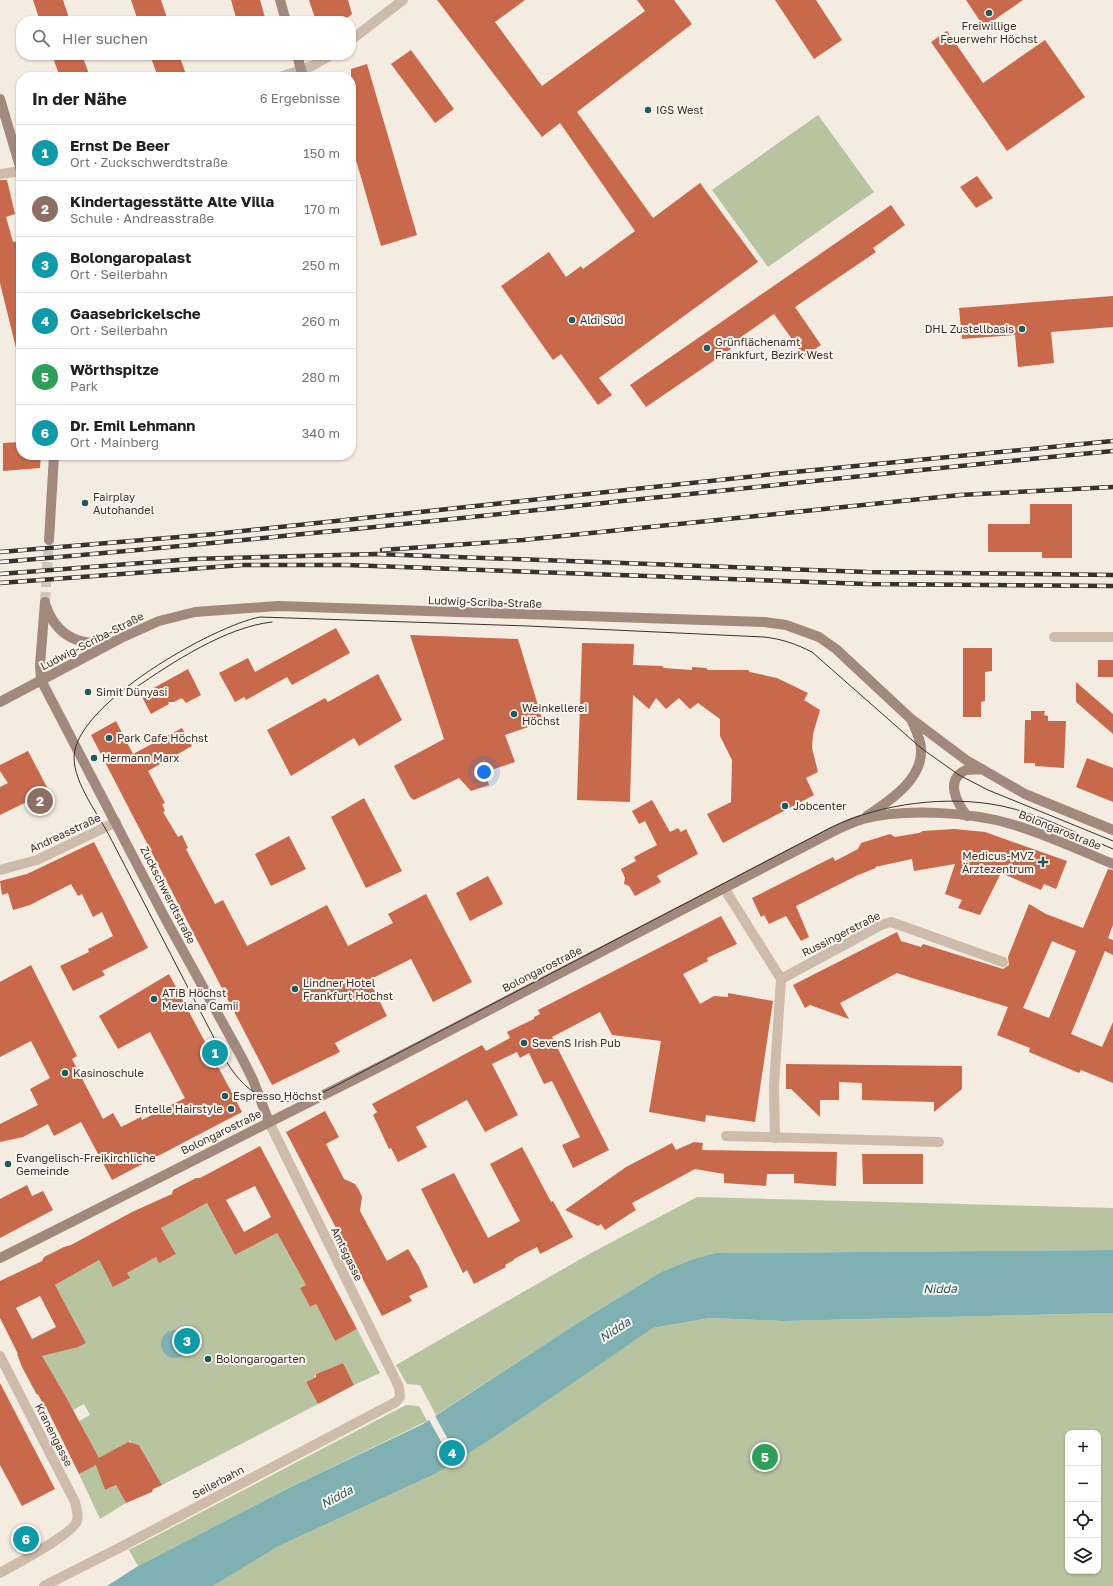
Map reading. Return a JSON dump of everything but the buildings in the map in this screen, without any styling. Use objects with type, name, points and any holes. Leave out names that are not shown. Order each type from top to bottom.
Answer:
[{"type":"main road","points":[[280,0],[285,16]]},
{"type":"main road","points":[[298,60],[302,72]]},
{"type":"main road","points":[[0,99],[16,153]]},
{"type":"main road","points":[[49,540],[54,460]]},
{"type":"main road","points":[[41,680],[40,665],[45,602],[50,617],[68,637],[78,641],[97,643],[121,638]]},
{"type":"main road","name":"Ludwig-Scriba-Straße","points":[[0,702],[121,638],[159,621],[178,615],[195,612],[259,606],[764,622],[786,625],[819,637],[836,649],[910,718]]},
{"type":"main road","name":"Zuckschwerdtstraße","points":[[41,680],[165,918],[242,1058],[253,1080],[269,1122]]},
{"type":"main road","points":[[862,819],[900,791],[917,771],[921,748],[918,734],[910,718]]},
{"type":"main road","name":"Bolongarostraße","points":[[910,718],[966,760],[1025,794],[1113,830]]},
{"type":"main road","points":[[967,816],[954,795],[956,781],[959,775],[967,770],[982,769]]},
{"type":"main road","name":"Bolongarostraße","points":[[0,1258],[389,1062],[832,832],[862,819],[886,814],[909,813],[967,816],[1010,823],[1113,864]]},
{"type":"street","points":[[356,36],[403,0]]},
{"type":"street","points":[[304,72],[325,60]]},
{"type":"street","points":[[0,174],[16,171]]},
{"type":"street","points":[[1054,637],[1113,637]]},
{"type":"street","name":"Andreasstraße","points":[[0,870],[37,860],[116,822]]},
{"type":"street","points":[[724,888],[781,979],[774,1086],[775,1138]]},
{"type":"street","name":"Russingerstraße","points":[[781,979],[880,925],[892,922],[1004,962]]},
{"type":"street","name":"Amtsgasse","points":[[269,1122],[399,1387],[400,1397]]},
{"type":"street","points":[[726,1136],[940,1142]]},
{"type":"street","name":"Kranengasse","points":[[0,1356],[75,1502],[77,1521],[73,1527],[59,1538],[0,1573]]},
{"type":"street","name":"Seilerbahn","points":[[44,1586],[396,1402],[400,1397]]},
{"type":"green space","points":[[818,115],[874,192],[768,267],[712,190]]},
{"type":"green space","points":[[697,1197],[1113,1208],[1113,1250],[715,1253],[693,1259],[661,1272],[579,1322],[436,1415],[420,1385],[407,1384],[396,1365],[591,1253]]},
{"type":"green space","name":"Bolongarogarten","points":[[207,1203],[235,1255],[277,1233],[306,1285],[300,1288],[310,1307],[316,1304],[335,1341],[357,1329],[380,1373],[354,1385],[343,1363],[316,1374],[314,1378],[306,1382],[318,1404],[162,1485],[140,1446],[137,1444],[133,1446],[130,1441],[119,1447],[100,1474],[105,1490],[116,1485],[126,1503],[100,1519],[79,1474],[101,1462],[79,1421],[90,1415],[84,1404],[73,1410],[42,1356],[86,1343],[55,1285],[99,1260],[114,1287],[127,1273],[156,1257],[159,1262],[176,1254],[161,1228]]},
{"type":"green space","points":[[1113,1313],[1113,1586],[213,1586],[279,1546],[435,1474],[653,1328],[710,1318],[784,1321]]},
{"type":"green space","points":[[406,1405],[419,1406],[427,1421],[291,1487],[138,1566],[129,1550]]},
{"type":"water","name":"Nidda","points":[[1113,1250],[1113,1313],[784,1321],[710,1318],[653,1328],[488,1441],[435,1474],[279,1546],[213,1586],[107,1586],[138,1566],[291,1487],[423,1424],[579,1322],[661,1272],[693,1259],[715,1253]]},
{"type":"water","points":[[175,1330],[185,1334],[189,1344],[185,1354],[175,1358],[165,1354],[161,1344],[165,1334]]},
{"type":"pier","points":[[434,1414],[460,1461],[454,1465],[428,1418]]},
{"type":"tunnel","points":[[45,602],[49,540]]},
{"type":"tram line","points":[[1113,841],[988,790],[959,775],[921,748],[812,652],[789,642],[764,637],[528,626],[260,617],[239,623],[211,635],[150,670],[121,692],[97,714],[80,736],[74,757],[78,778],[88,799],[111,839],[226,1061],[244,1085],[255,1093],[278,1101],[305,1099],[320,1094],[832,827],[872,812],[916,803],[938,801],[960,801],[1002,806],[1030,814],[1113,849]]},
{"type":"tram line","points":[[135,688],[166,667],[218,638],[254,625],[272,622]]},
{"type":"railway","points":[[0,552],[215,534],[784,473],[1113,441]]},
{"type":"railway","points":[[0,562],[139,550],[1113,451]]},
{"type":"railway","points":[[382,550],[523,540],[960,495],[1113,487]]},
{"type":"railway","points":[[0,574],[193,559],[376,554],[867,572],[1113,575]]},
{"type":"railway","points":[[0,583],[243,565],[347,565],[867,584],[1113,586]]},
{"type":"place","name":"Freiwillige Feuerwehr Höchst","points":[[989,13]]},
{"type":"place","name":"IGS West","points":[[648,110]]},
{"type":"place","name":"Aldi Süd","points":[[572,320]]},
{"type":"place","name":"DHL Zustellbasis","points":[[1022,329]]},
{"type":"place","name":"Grünflächenamt Frankfurt, Bezirk West","points":[[707,348]]},
{"type":"place","name":"Fairplay Autohandel","points":[[85,503]]},
{"type":"place","name":"Simit Dünyasi","points":[[88,692]]},
{"type":"place","name":"Weinkellerei Höchst","points":[[514,714]]},
{"type":"place","name":"Park Cafe Höchst","points":[[109,738]]},
{"type":"place","name":"Hermann Marx","points":[[94,758]]},
{"type":"place","name":"Kindertagesstätte Alte Villa","points":[[40,801]]},
{"type":"place","name":"Jobcenter","points":[[785,806]]},
{"type":"place","name":"Medicus-MVZ Ärztezentrum","points":[[1043,862]]},
{"type":"place","name":"Lindner Hotel Frankfurt Hochst","points":[[295,989]]},
{"type":"place","name":"ATiB Höchst Mevlana Camii","points":[[154,999]]},
{"type":"place","name":"SevenS Irish Pub","points":[[524,1043]]},
{"type":"place","name":"Ernst De Beer","points":[[215,1053]]},
{"type":"place","name":"Kasinoschule","points":[[65,1073]]},
{"type":"place","name":"Espresso Höchst","points":[[225,1096]]},
{"type":"place","name":"Entelle Hairstyle","points":[[231,1109]]},
{"type":"place","name":"Evangelisch-Freikirchliche Gemeinde","points":[[8,1164]]},
{"type":"place","name":"Bolongaropalast","points":[[187,1341]]},
{"type":"place","name":"Bolongarogarten","points":[[208,1359]]},
{"type":"place","name":"Gaasebrickelsche","points":[[452,1453]]},
{"type":"place","name":"Wörthspitze","points":[[765,1457]]},
{"type":"place","name":"Dr. Emil Lehmann","points":[[26,1539]]}]
